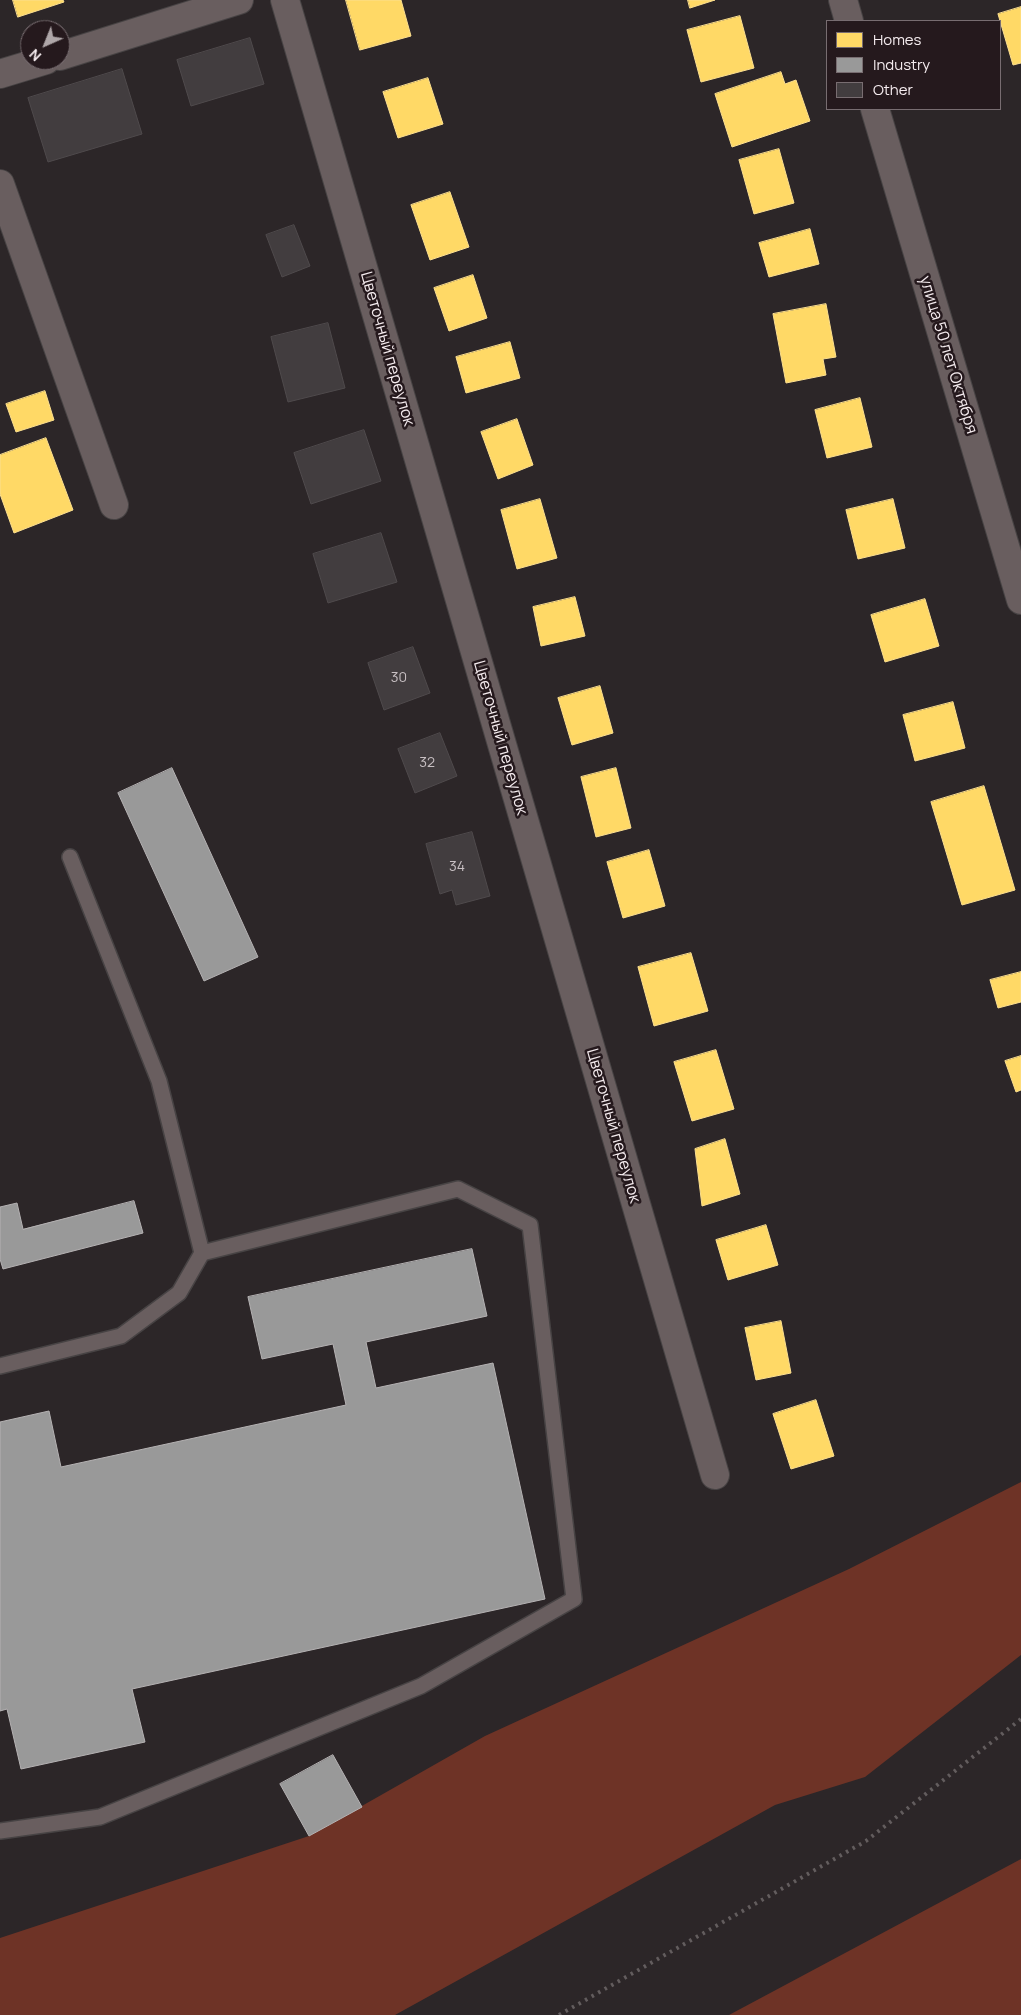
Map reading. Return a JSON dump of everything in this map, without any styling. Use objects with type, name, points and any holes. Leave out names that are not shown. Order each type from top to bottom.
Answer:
[{"type":"street","points":[[70,53],[239,0]]},
{"type":"street","name":"Цветочный переулок","points":[[285,0],[715,1475]]},
{"type":"street","points":[[843,0],[849,20]]},
{"type":"street","points":[[0,74],[20,68]]},
{"type":"street","name":"улица 50 лет Октября","points":[[875,110],[1021,600]]},
{"type":"street","points":[[0,184],[114,505]]},
{"type":"lane","points":[[0,1366],[121,1336],[179,1293],[202,1253],[159,1081],[70,857]]},
{"type":"lane","points":[[0,1831],[100,1818],[421,1686],[574,1599],[530,1225],[458,1189],[202,1253]]},
{"type":"shaded area","points":[[1021,1482],[1021,1655],[865,1777],[775,1805],[395,2015],[0,2015],[0,1938],[309,1836],[485,1736],[849,1569]]},
{"type":"shaded area","points":[[1021,1859],[1021,2015],[729,2015]]},
{"type":"building: Homes","points":[[13,0],[63,0],[64,2],[18,17]]},
{"type":"building: Homes","points":[[346,0],[401,0],[411,36],[360,50]]},
{"type":"building: Homes","points":[[688,0],[715,0],[690,8]]},
{"type":"building: Homes","points":[[1021,7],[1021,63],[1013,65],[998,14]]},
{"type":"building: Homes","points":[[740,16],[754,68],[701,82],[687,30]]},
{"type":"building: Homes","points":[[781,72],[785,84],[796,80],[810,121],[732,147],[715,94]]},
{"type":"building: Homes","points":[[428,78],[443,124],[398,138],[383,92]]},
{"type":"building: Homes","points":[[779,149],[794,203],[754,214],[739,160]]},
{"type":"building: Homes","points":[[450,192],[469,247],[430,260],[411,205]]},
{"type":"building: Homes","points":[[810,229],[819,264],[769,277],[759,243]]},
{"type":"building: Homes","points":[[473,275],[487,318],[449,331],[434,288]]},
{"type":"building: Homes","points":[[826,304],[836,357],[823,359],[826,375],[786,383],[773,314]]},
{"type":"building: Homes","points":[[510,342],[520,378],[466,393],[456,357]]},
{"type":"building: Homes","points":[[45,391],[54,420],[16,432],[6,404]]},
{"type":"building: Homes","points":[[860,398],[872,447],[827,458],[815,410]]},
{"type":"building: Homes","points":[[517,419],[533,465],[498,479],[481,432]]},
{"type":"building: Homes","points":[[46,438],[73,510],[14,533],[0,494],[0,455]]},
{"type":"building: Homes","points":[[540,499],[557,558],[517,569],[501,510]]},
{"type":"building: Homes","points":[[893,499],[905,548],[858,559],[846,510]]},
{"type":"building: Homes","points":[[575,597],[585,636],[541,646],[533,607]]},
{"type":"building: Homes","points":[[925,599],[939,646],[885,662],[871,615]]},
{"type":"building: Homes","points":[[600,686],[613,733],[572,745],[558,698]]},
{"type":"building: Homes","points":[[953,702],[965,748],[915,761],[903,715]]},
{"type":"building: Homes","points":[[616,768],[631,828],[596,837],[581,777]]},
{"type":"building: Homes","points":[[984,786],[1015,890],[962,905],[931,802]]},
{"type":"building: Homes","points":[[649,850],[665,906],[623,918],[607,862]]},
{"type":"building: Homes","points":[[691,953],[708,1011],[654,1026],[638,967]]},
{"type":"building: Homes","points":[[1021,972],[1021,1002],[998,1008],[990,980]]},
{"type":"building: Homes","points":[[716,1050],[734,1109],[692,1121],[674,1062]]},
{"type":"building: Homes","points":[[1021,1056],[1021,1090],[1016,1092],[1005,1061]]},
{"type":"building: Homes","points":[[725,1139],[740,1194],[702,1206],[695,1149]]},
{"type":"building: Homes","points":[[766,1225],[778,1265],[728,1280],[716,1240]]},
{"type":"building: Homes","points":[[781,1321],[791,1373],[756,1380],[745,1328]]},
{"type":"building: Homes","points":[[816,1400],[834,1456],[791,1469],[773,1414]]},
{"type":"building: Industry","points":[[172,768],[258,957],[204,981],[118,793]]},
{"type":"building: Industry","points":[[134,1201],[143,1233],[3,1269],[0,1259],[0,1207],[17,1203],[23,1229]]},
{"type":"building: Industry","points":[[472,1249],[487,1316],[366,1342],[376,1388],[493,1363],[545,1599],[132,1689],[145,1742],[21,1769],[7,1709],[0,1711],[0,1422],[49,1411],[61,1467],[346,1405],[333,1344],[262,1359],[248,1297]]},
{"type":"building: Industry","points":[[333,1755],[362,1807],[309,1836],[280,1784]]},
{"type":"building: Other","points":[[250,38],[264,84],[191,106],[177,60]]},
{"type":"building: Other","points":[[122,69],[142,134],[48,162],[28,98]]},
{"type":"building: Other","points":[[294,225],[310,266],[282,277],[266,235]]},
{"type":"building: Other","points":[[328,323],[345,388],[288,402],[271,337]]},
{"type":"building: Other","points":[[364,430],[381,481],[311,504],[294,453]]},
{"type":"building: Other","points":[[381,533],[397,582],[328,603],[313,554]]},
{"type":"building: Other","points":[[413,647],[430,693],[384,710],[368,663]]},
{"type":"building: Other","points":[[440,733],[457,776],[415,793],[398,749]]},
{"type":"building: Other","points":[[472,832],[490,896],[456,905],[452,890],[440,894],[426,844]]},
{"type":"railway","points":[[559,2015],[866,1841],[1021,1719]]}]
